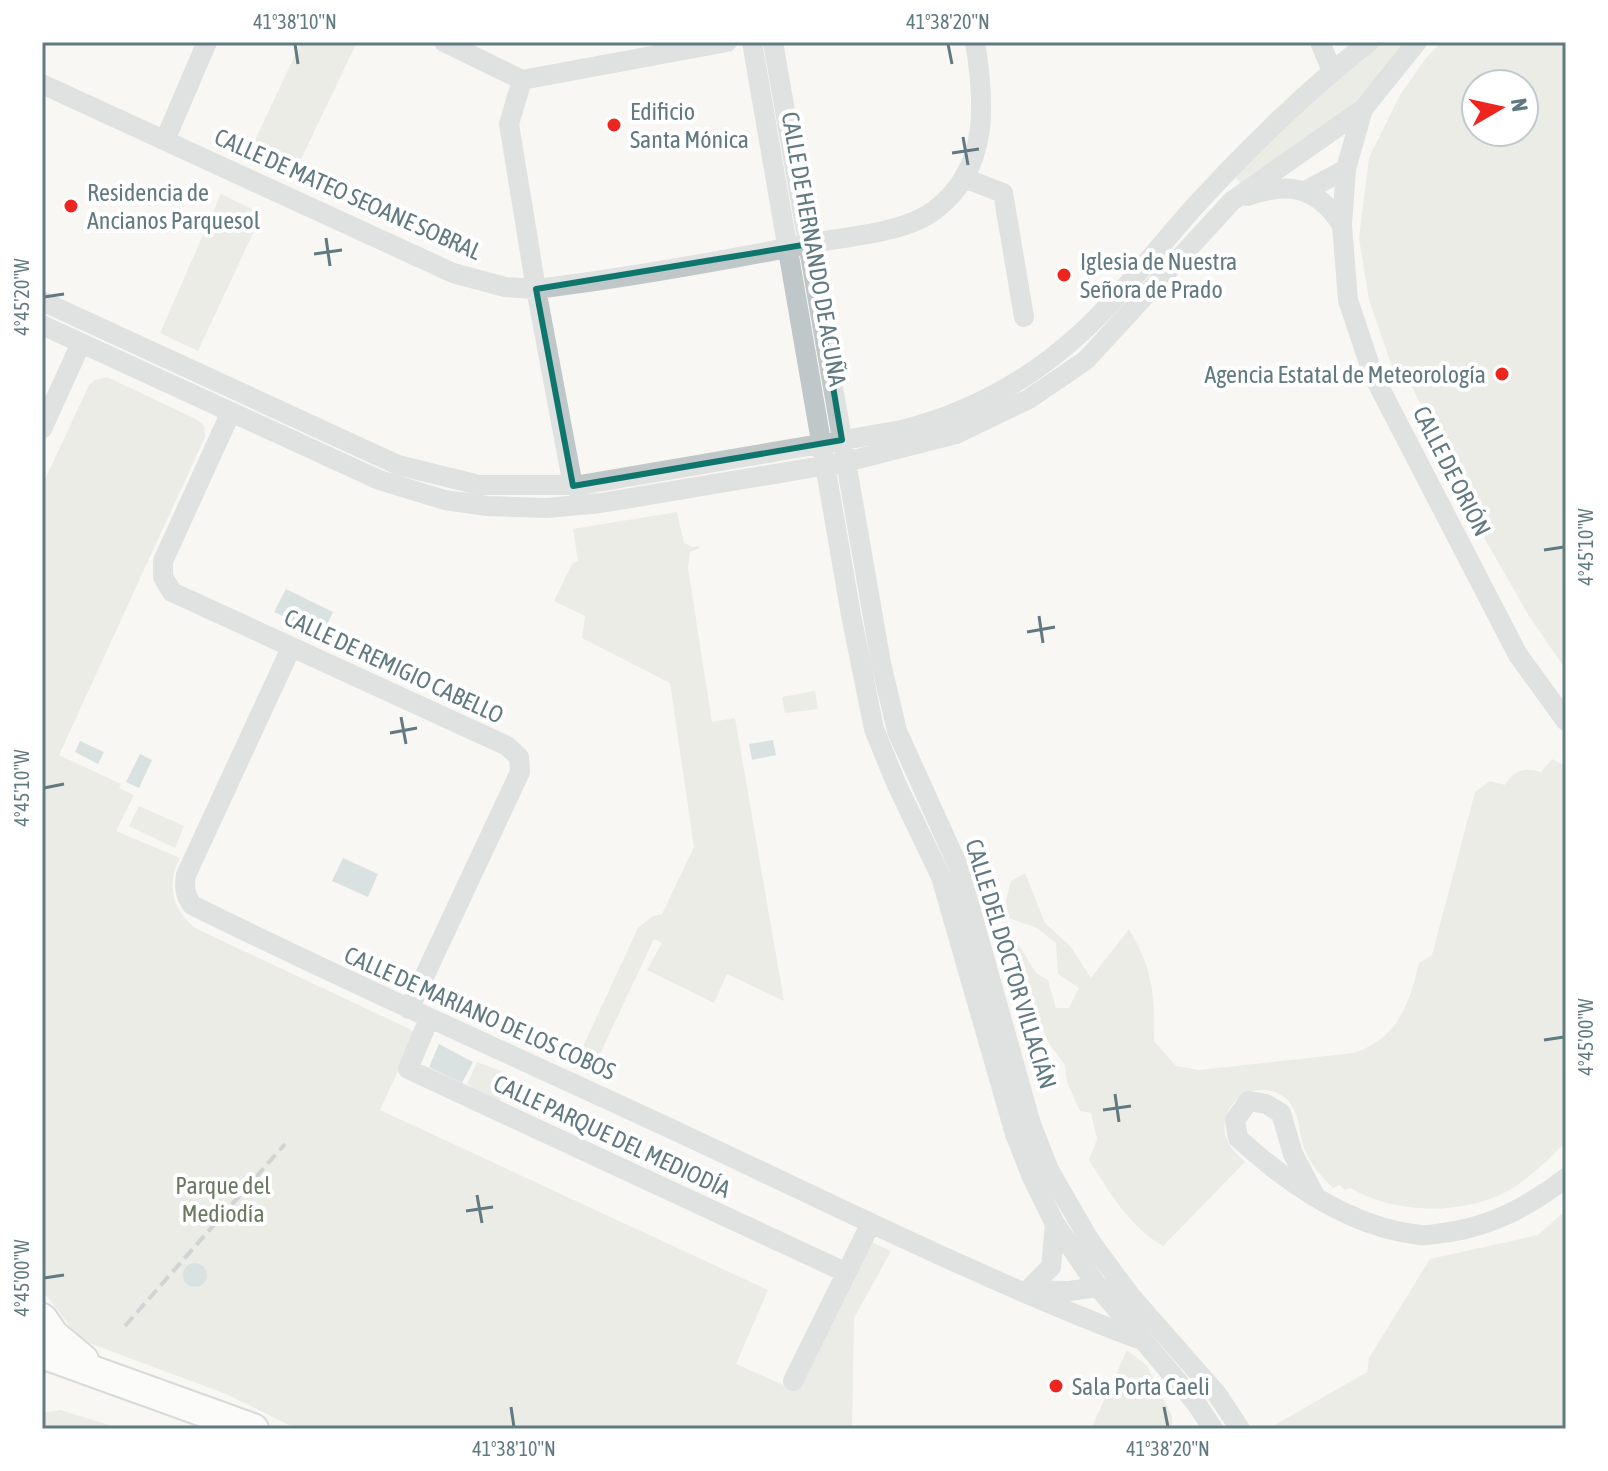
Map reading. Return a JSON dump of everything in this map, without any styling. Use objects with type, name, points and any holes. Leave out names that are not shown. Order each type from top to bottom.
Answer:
[{"type":"highway","points":[[42,1319],[62,1343],[101,1373]]},
{"type":"highway","points":[[42,1353],[253,1429]]},
{"type":"highway","points":[[42,1370],[200,1429]]},
{"type":"street","points":[[165,140],[207,42]]},
{"type":"street","points":[[444,42],[522,80],[727,42]]},
{"type":"street","name":"CALLE DE HERNANDO DE ACUÑA","points":[[752,42],[824,466]]},
{"type":"street","name":"CALLE DE HERNANDO DE ACUÑA","points":[[773,42],[846,462]]},
{"type":"street","points":[[975,42],[983,107],[981,133],[964,178],[1003,193],[1024,317]]},
{"type":"street","points":[[1320,42],[1332,71]]},
{"type":"street","points":[[42,301],[398,465],[479,485],[573,486],[902,430],[938,421],[1001,392],[1081,333],[1237,162],[1332,71],[1369,42]]},
{"type":"street","points":[[42,325],[379,480],[445,500],[487,506],[547,508],[601,503],[846,462],[956,434],[1029,399],[1086,360],[1232,201],[1363,109],[1414,43]]},
{"type":"street","points":[[522,80],[509,124],[573,486]]},
{"type":"street","name":"CALLE DE MATEO SEOANE SOBRAL","points":[[42,84],[453,273],[505,287],[536,289],[788,250],[913,222],[936,210],[964,178]]},
{"type":"street","name":"CALLE DE ORIÓN","points":[[1363,109],[1346,169],[1342,225],[1348,300],[1373,375],[1518,655],[1566,721]]},
{"type":"street","points":[[1232,201],[1269,189],[1307,190],[1346,169]]},
{"type":"street","points":[[1307,190],[1329,206],[1342,225]]},
{"type":"street","points":[[42,429],[81,343]]},
{"type":"street","name":"CALLE DE REMIGIO CABELLO","points":[[231,412],[163,561],[163,577],[172,592],[507,746],[519,757],[520,772],[409,1009]]},
{"type":"street","name":"CALLE DEL DOCTOR VILLACIÁN","points":[[846,462],[881,663],[897,731],[959,868],[1031,1124],[1049,1170],[1142,1340],[1196,1403],[1213,1429]]},
{"type":"street","name":"CALLE DEL DOCTOR VILLACIÁN","points":[[824,466],[874,729],[941,877],[1015,1134],[1032,1177],[1055,1224],[1112,1289],[1217,1394],[1240,1429]]},
{"type":"street","name":"CALLE DE MARIANO DE LOS COBOS","points":[[291,648],[186,875],[184,885],[192,905],[429,1019],[1004,1285],[1059,1303],[1092,1309],[1112,1289]]},
{"type":"street","name":"CALLE PARQUE DEL MEDIODÍA","points":[[429,1019],[408,1069],[845,1272]]},
{"type":"street","points":[[1314,1194],[1293,1154],[1281,1113],[1266,1104],[1249,1101],[1235,1120],[1238,1138],[1287,1180],[1343,1212],[1422,1236],[1500,1220],[1535,1201],[1566,1178]]},
{"type":"street","points":[[793,1381],[871,1223]]},
{"type":"street","points":[[1055,1224],[1051,1267],[1059,1303]]},
{"type":"street","points":[[1029,1289],[1051,1267]]},
{"type":"street","name":"CALLE DE MARIANO DE LOS COBOS","points":[[1004,1285],[1029,1289],[1142,1340]]},
{"type":"street","name":"CALLE DE MARIANO DE LOS COBOS","points":[[1059,1303],[1112,1289]]},
{"type":"highlighted area","points":[[809,244],[842,440],[573,486],[536,289]]},
{"type":"green space","points":[[301,42],[357,42],[294,174],[250,151]]},
{"type":"green space","points":[[1381,42],[1406,42],[1368,92],[1338,117],[1242,184],[1234,176],[1336,77]]},
{"type":"green space","points":[[1442,42],[1566,42],[1566,670],[1529,616],[1474,520],[1411,384],[1396,378],[1369,300],[1359,238],[1369,158],[1400,95],[1426,58]]},
{"type":"green space","points":[[221,194],[262,214],[198,351],[160,333]]},
{"type":"green space","name":"Parque del Mediodía","points":[[107,377],[198,420],[204,426],[205,437],[59,755],[121,784],[119,788],[134,795],[116,831],[180,858],[173,877],[174,896],[181,913],[195,928],[416,1032],[380,1110],[768,1290],[736,1364],[792,1389],[863,1238],[891,1251],[854,1318],[852,1429],[297,1429],[226,1394],[81,1340],[42,1290],[42,486],[89,385]]},
{"type":"green space","points":[[677,512],[684,543],[700,548],[690,552],[688,568],[712,722],[735,718],[784,1001],[727,974],[714,1003],[647,970],[662,943],[654,939],[590,1075],[573,1068],[638,928],[653,916],[662,914],[694,847],[670,683],[582,638],[585,616],[554,601],[572,564],[578,561],[573,529]]},
{"type":"green space","points":[[815,691],[818,709],[785,713],[782,697]]},
{"type":"green space","points":[[1552,759],[1566,766],[1566,1142],[1524,1180],[1490,1199],[1449,1208],[1407,1207],[1368,1197],[1350,1188],[1345,1190],[1339,1185],[1333,1188],[1306,1154],[1296,1114],[1289,1102],[1273,1092],[1251,1092],[1233,1104],[1224,1125],[1226,1137],[1245,1162],[1163,1246],[1140,1229],[1121,1208],[1089,1160],[1097,1139],[1091,1113],[1080,1111],[1067,1082],[1065,1065],[1048,1042],[1011,945],[1017,942],[1036,973],[1048,980],[1056,1008],[1069,1008],[1079,988],[1058,974],[1056,943],[1037,928],[1009,918],[1006,901],[1011,881],[1025,873],[1045,923],[1071,947],[1091,978],[1129,929],[1143,957],[1151,983],[1154,1041],[1176,1066],[1199,1070],[1354,1053],[1369,1047],[1391,1029],[1406,1006],[1419,963],[1432,955],[1475,792],[1490,781],[1505,785],[1520,771],[1541,772]]},
{"type":"green space","points":[[139,806],[184,826],[175,848],[129,826]]},
{"type":"green space","points":[[477,1062],[511,1075],[497,1106],[468,1092],[471,1086],[467,1084]]},
{"type":"green space","points":[[1566,1210],[1566,1429],[1274,1429],[1273,1426],[1367,1372],[1369,1358],[1430,1259],[1538,1235]]},
{"type":"green space","points":[[1127,1350],[1147,1366],[1172,1416],[1172,1429],[1091,1429]]},
{"type":"green space","points":[[60,1410],[122,1429],[42,1429],[42,1413]]},
{"type":"shaded area","points":[[286,589],[333,612],[322,635],[274,612]]},
{"type":"shaded area","points":[[773,740],[776,755],[752,760],[749,744]]},
{"type":"shaded area","points":[[80,741],[104,752],[98,764],[75,752]]},
{"type":"shaded area","points":[[140,754],[152,760],[139,788],[126,782]]},
{"type":"shaded area","points":[[343,858],[378,874],[368,897],[332,881]]},
{"type":"shaded area","points":[[439,1044],[473,1062],[462,1083],[429,1067]]},
{"type":"shaded area","points":[[195,1263],[206,1270],[207,1275],[200,1286],[195,1287],[184,1280],[183,1275],[190,1264]]},
{"type":"railway","points":[[125,1326],[285,1144]]},
{"type":"place","name":"Edificio Santa Mónica","points":[[614,125]]},
{"type":"place","name":"Residencia de Ancianos Parquesol","points":[[71,206]]},
{"type":"place","name":"Iglesia de Nuestra Señora de Prado","points":[[1064,275]]},
{"type":"place","name":"Agencia Estatal de Meteorología","points":[[1502,374]]},
{"type":"place","name":"Sala Porta Caeli","points":[[1056,1386]]}]
